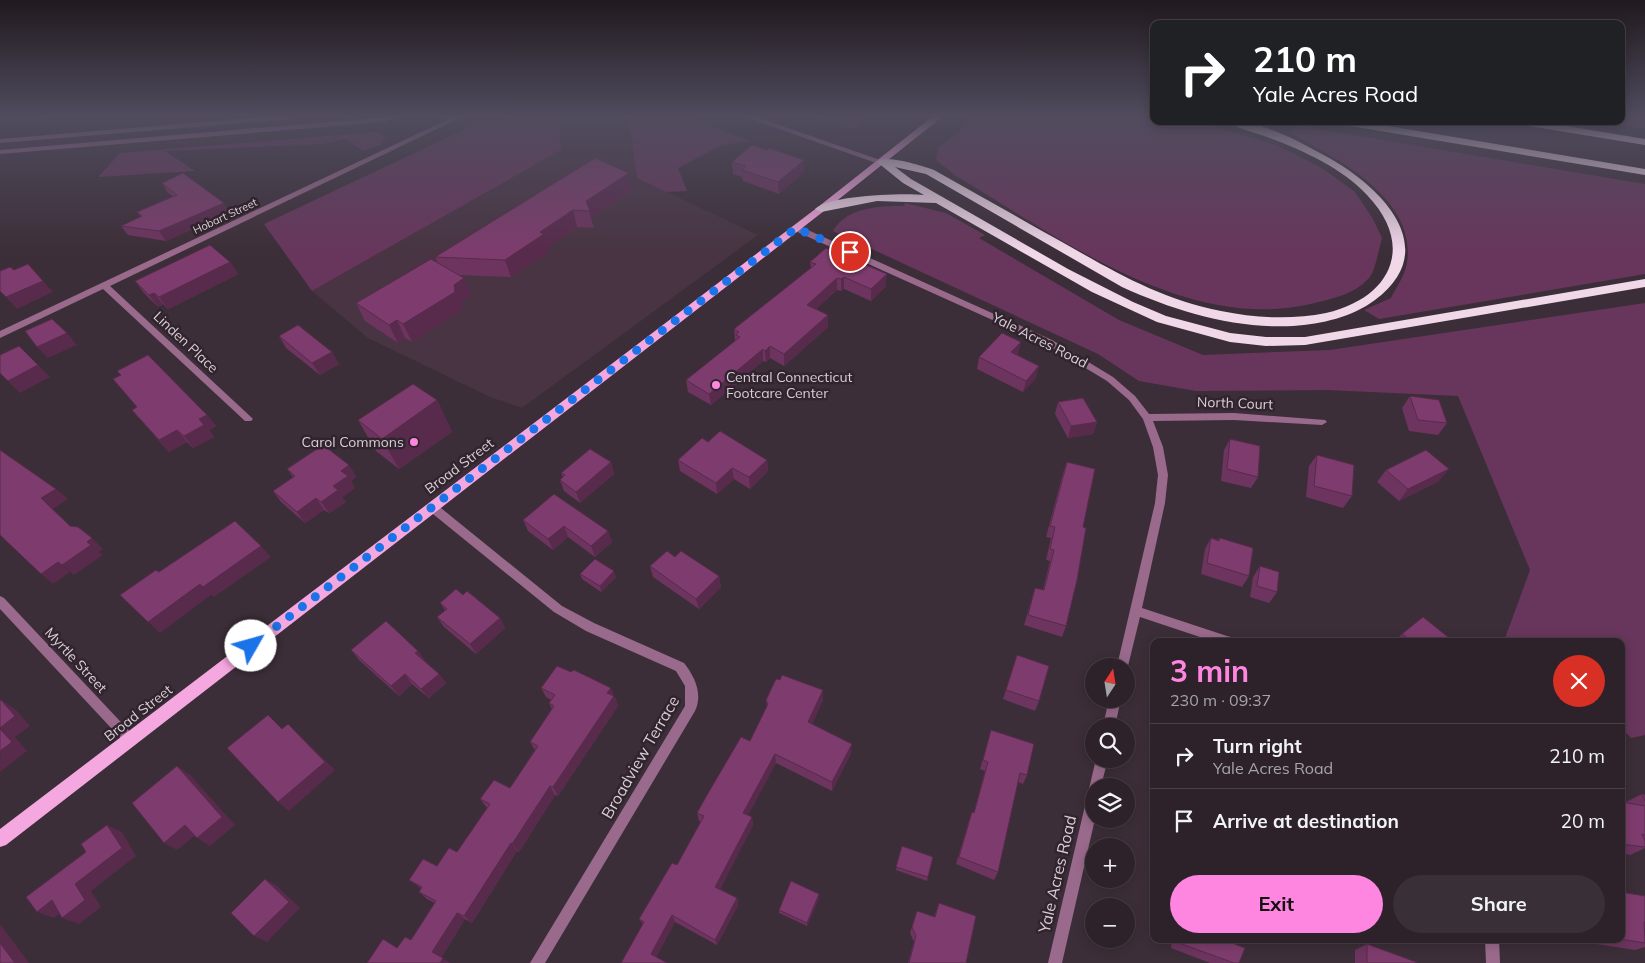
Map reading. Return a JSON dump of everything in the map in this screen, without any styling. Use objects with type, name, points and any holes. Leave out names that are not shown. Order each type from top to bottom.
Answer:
[{"type":"highway","points":[[882,162],[906,165],[930,172],[1126,284],[1158,299],[1194,311],[1247,320],[1302,320],[1347,310],[1381,291],[1396,270],[1400,245],[1392,220],[1377,199],[1357,180],[1328,162]]},
{"type":"highway","points":[[882,162],[900,177],[1129,307],[1193,330],[1245,339],[1305,341],[1645,283]]},
{"type":"highway","points":[[1584,162],[1645,172]]},
{"type":"highway","points":[[822,209],[860,200],[895,197],[942,201]]},
{"type":"main road","name":"Broad Street","points":[[0,839],[882,162]]},
{"type":"street","name":"Hobart Street","points":[[0,335],[366,162]]},
{"type":"street","name":"Yale Acres Road","points":[[796,228],[1049,342],[1110,379],[1132,398],[1147,418],[1158,447],[1163,475],[1160,503],[1125,658]]},
{"type":"street","name":"Linden Place","points":[[105,286],[248,419]]},
{"type":"street","name":"North Court","points":[[1147,418],[1200,414],[1322,422]]},
{"type":"street","name":"Broadview Terrace","points":[[432,507],[558,609],[590,627],[680,667],[690,679],[694,692],[691,707],[537,963]]},
{"type":"street","name":"Myrtle Street","points":[[0,601],[130,740]]},
{"type":"street","points":[[1135,611],[1218,638]]},
{"type":"street","name":"Yale Acres Road","points":[[1055,963],[1086,828]]},
{"type":"street","points":[[1492,943],[1493,963]]},
{"type":"shaded area","points":[[112,162],[181,162],[195,171],[98,177]]},
{"type":"shaded area","points":[[395,162],[540,162],[312,291],[264,224]]},
{"type":"shaded area","points":[[540,162],[635,162],[637,178],[758,235],[522,408],[490,397],[368,338],[312,291]]},
{"type":"shaded area","points":[[635,162],[690,162],[678,168],[687,191],[666,192],[637,178]]},
{"type":"shaded area","points":[[938,162],[1310,162],[1322,168],[1355,192],[1373,219],[1382,238],[1377,260],[1369,278],[1357,288],[1344,295],[1315,303],[1267,309],[1220,305],[1173,293],[1127,275],[1038,227],[956,176]]},
{"type":"shaded area","points":[[1341,162],[1513,162],[1645,184],[1645,274],[1379,319],[1364,310],[1391,298],[1407,263],[1407,239],[1399,218],[1386,199],[1369,182]]},
{"type":"shaded area","points":[[905,203],[946,213],[985,235],[979,238],[1119,320],[1203,355],[1330,350],[1645,303],[1645,735],[1631,738],[1625,731],[1625,638],[1505,638],[1530,570],[1458,396],[1327,390],[1196,391],[1139,381],[1098,354],[833,231],[846,217],[855,213],[874,208],[904,206]]},
{"type":"building","points":[[589,162],[604,162],[629,173],[586,201],[590,211],[573,210],[540,232],[544,234],[505,260],[435,257]]},
{"type":"building","points":[[732,162],[802,162],[778,182],[742,170],[746,166]]},
{"type":"building","points":[[183,173],[224,203],[159,231],[121,226],[142,216],[137,212],[177,195],[162,183]]},
{"type":"building","points":[[210,245],[230,262],[159,297],[154,293],[149,295],[135,281]]},
{"type":"building","points":[[826,248],[887,274],[871,289],[844,277],[841,279],[837,278],[807,305],[828,315],[784,354],[770,346],[765,351],[763,349],[709,394],[686,380],[740,337],[736,335],[739,332],[734,329],[816,264],[810,262]]},
{"type":"building","points":[[431,259],[464,278],[454,285],[455,292],[403,324],[397,320],[389,325],[356,303]]},
{"type":"building","points":[[28,264],[43,281],[6,297],[0,291],[0,271],[10,267],[14,270]]},
{"type":"building","points":[[52,319],[67,333],[37,347],[25,331]]},
{"type":"building","points":[[298,325],[332,352],[312,363],[279,336]]},
{"type":"building","points":[[1002,333],[1021,342],[1011,352],[1039,366],[1026,381],[979,357]]},
{"type":"building","points":[[19,346],[38,365],[8,381],[0,373],[0,355]]},
{"type":"building","points":[[148,355],[207,415],[199,419],[204,425],[184,436],[177,430],[159,440],[132,410],[137,407],[113,379],[121,375],[117,371]]},
{"type":"building","points":[[413,384],[437,400],[382,439],[358,420]]},
{"type":"building","points":[[1410,396],[1439,400],[1447,423],[1418,420]]},
{"type":"building","points":[[1083,398],[1097,422],[1071,426],[1058,402]]},
{"type":"building","points":[[720,431],[767,460],[749,477],[732,468],[716,483],[678,460],[702,438],[708,442]]},
{"type":"building","points":[[1230,439],[1260,446],[1258,477],[1227,469]]},
{"type":"building","points":[[323,445],[349,465],[341,471],[348,476],[333,486],[338,490],[321,502],[316,498],[297,512],[273,491],[295,476],[287,469]]},
{"type":"building","points":[[590,449],[611,462],[576,492],[560,480],[565,475],[561,473]]},
{"type":"building","points":[[0,450],[56,489],[41,498],[70,526],[78,527],[92,538],[87,542],[91,545],[62,565],[58,562],[41,574],[0,535]]},
{"type":"building","points":[[1426,450],[1449,469],[1408,489],[1386,470]]},
{"type":"building","points":[[1317,455],[1354,465],[1352,496],[1314,486]]},
{"type":"building","points":[[1067,462],[1095,469],[1083,527],[1086,528],[1077,580],[1066,626],[1028,615],[1035,588],[1044,590],[1054,550],[1050,549],[1055,527],[1050,526]]},
{"type":"building","points":[[554,494],[608,531],[591,546],[564,526],[548,539],[523,520]]},
{"type":"building","points":[[235,521],[261,546],[203,587],[200,584],[148,622],[120,595],[156,570],[159,572]]},
{"type":"building","points":[[1211,538],[1219,541],[1220,538],[1253,548],[1249,576],[1207,563]]},
{"type":"building","points":[[667,551],[675,557],[681,551],[719,576],[696,599],[650,566]]},
{"type":"building","points":[[595,559],[614,571],[600,586],[580,574]]},
{"type":"building","points":[[1260,566],[1279,572],[1277,592],[1257,586]]},
{"type":"building","points":[[456,589],[463,595],[467,591],[500,618],[470,644],[437,617],[447,609],[440,603]]},
{"type":"building","points":[[1423,617],[1449,638],[1407,638],[1402,634]]},
{"type":"building","points":[[386,621],[418,651],[415,653],[439,674],[421,689],[405,674],[391,686],[351,650]]},
{"type":"building","points":[[1017,655],[1049,666],[1039,701],[1006,690]]},
{"type":"building","points":[[557,666],[571,672],[574,670],[611,688],[607,693],[614,696],[553,787],[550,786],[511,843],[464,916],[457,913],[432,952],[443,958],[440,963],[367,963],[383,939],[397,948],[405,937],[411,940],[436,901],[419,892],[422,887],[409,880],[423,859],[437,866],[449,848],[457,852],[490,804],[480,799],[494,780],[510,788],[538,746],[530,742],[554,706],[549,703],[555,695],[541,688]]},
{"type":"building","points":[[782,675],[823,690],[808,722],[852,744],[832,782],[775,754],[743,813],[752,817],[715,887],[737,898],[715,940],[672,915],[651,954],[667,963],[621,963],[644,922],[639,919],[672,863],[677,865],[704,816],[697,813],[707,795],[741,737],[750,741],[768,704],[766,700],[776,679],[780,680]]},
{"type":"building","points":[[0,701],[15,716],[0,728]]},
{"type":"building","points":[[268,715],[282,729],[288,724],[325,762],[278,802],[227,748]]},
{"type":"building","points":[[0,729],[12,742],[0,751]]},
{"type":"building","points":[[991,730],[1034,744],[1027,775],[1020,773],[998,872],[959,857],[972,812],[974,813],[988,762],[983,760]]},
{"type":"building","points":[[177,766],[222,817],[197,838],[185,825],[164,843],[132,803]]},
{"type":"building","points":[[1625,803],[1645,806],[1645,835],[1642,834],[1645,847],[1625,844]]},
{"type":"building","points":[[107,825],[122,848],[75,884],[85,900],[62,918],[52,900],[37,912],[26,897],[86,852],[81,844]]},
{"type":"building","points":[[902,846],[933,857],[928,877],[896,867]]},
{"type":"building","points":[[265,879],[289,902],[254,936],[231,913]]},
{"type":"building","points":[[791,881],[819,894],[807,923],[779,910]]},
{"type":"building","points":[[1625,893],[1645,896],[1645,943],[1625,940]]},
{"type":"building","points":[[939,903],[976,916],[966,963],[909,963],[916,936],[912,927],[917,911],[935,917]]},
{"type":"building","points":[[0,943],[15,963],[0,963]]},
{"type":"building","points":[[1179,943],[1232,943],[1245,948],[1239,963],[1234,963]]},
{"type":"building","points":[[1367,944],[1416,962],[1416,963],[1367,963]]},
{"type":"place","name":"Central Connecticut Footcare Center","points":[[716,385]]},
{"type":"place","name":"Carol Commons","points":[[414,442]]},
{"type":"route","points":[[251,646],[796,228],[850,252]]}]
